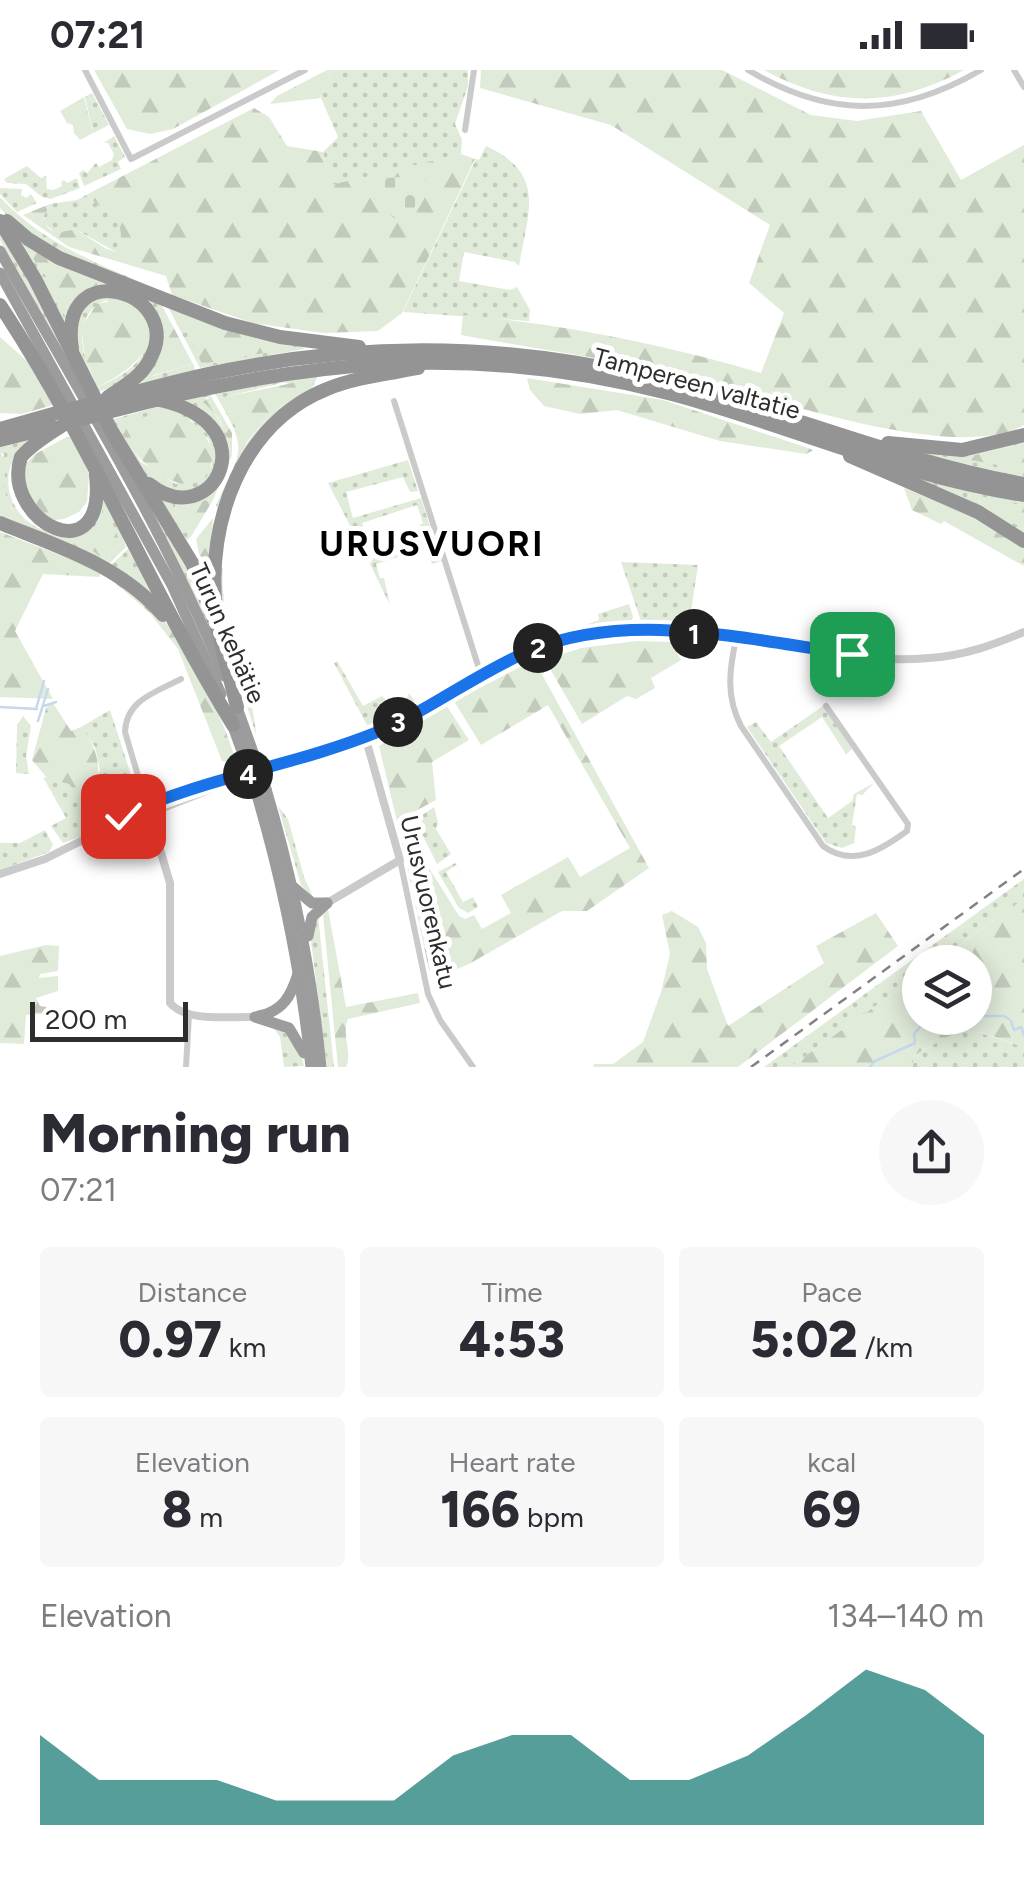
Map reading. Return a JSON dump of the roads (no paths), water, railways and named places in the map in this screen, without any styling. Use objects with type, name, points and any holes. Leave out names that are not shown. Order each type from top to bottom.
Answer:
[{"type":"highway","points":[[0,217],[59,258],[225,322],[280,337],[380,351]]},
{"type":"highway","points":[[0,217],[74,360],[192,563],[219,634],[237,707]]},
{"type":"highway","name":"Turun kehätie","points":[[0,251],[181,579],[237,707],[249,756],[293,887],[307,955],[321,1067]]},
{"type":"highway","name":"Turun kehätie","points":[[0,273],[172,585],[249,756]]},
{"type":"highway","points":[[74,360],[71,325],[86,298],[100,292],[121,291],[144,306],[154,330],[151,358],[105,406]]},
{"type":"highway","points":[[0,305],[94,466],[182,638],[233,725]]},
{"type":"highway","points":[[0,330],[34,358]]},
{"type":"highway","name":"Tampereen valtatie","points":[[0,440],[227,370],[380,351],[498,352],[585,364],[705,392],[968,474],[1024,484]]},
{"type":"highway","points":[[219,634],[214,584],[218,534],[240,468],[265,432],[292,408],[328,388],[452,362]]},
{"type":"highway","name":"Tampereen valtatie","points":[[105,406],[290,371],[358,364],[452,362],[580,374],[666,392],[968,485],[1024,496]]},
{"type":"highway","points":[[141,477],[165,494],[190,497],[210,486],[222,464],[220,441],[205,419],[188,408],[155,399]]},
{"type":"highway","points":[[63,418],[15,466],[11,490],[19,512],[48,531],[76,527],[89,516],[95,503],[94,466]]},
{"type":"highway","name":"Tampereen valtatie","points":[[0,429],[32,420],[63,418]]},
{"type":"highway","points":[[0,421],[32,420]]},
{"type":"highway","points":[[843,436],[962,450],[1024,435]]},
{"type":"highway","points":[[814,437],[866,465],[978,512],[1024,541]]},
{"type":"highway","points":[[0,523],[112,570],[144,594],[182,638]]},
{"type":"highway","name":"Turun kehätie","points":[[261,791],[299,970],[310,1067]]},
{"type":"highway","points":[[293,887],[310,902],[327,903]]},
{"type":"highway","points":[[307,955],[309,924],[327,903]]},
{"type":"highway","points":[[255,1017],[272,1013],[286,1002],[299,970]]},
{"type":"highway","points":[[255,1017],[290,1028],[310,1067]]},
{"type":"street","points":[[85,70],[131,158],[305,70]]},
{"type":"street","points":[[466,130],[474,70]]},
{"type":"street","points":[[748,70],[799,96],[853,107],[926,97],[981,70]]},
{"type":"street","points":[[1014,70],[1024,87]]},
{"type":"street","points":[[394,402],[480,675]]},
{"type":"street","points":[[0,874],[45,859],[148,810],[394,724],[480,675],[547,644],[595,634],[667,630],[910,659],[962,654],[1024,632]]},
{"type":"street","points":[[736,639],[729,678],[730,698],[741,726],[823,846],[834,853],[864,856],[879,851],[907,831],[908,824],[826,706]]},
{"type":"street","points":[[181,679],[139,701],[128,712],[124,732],[170,883],[170,1003],[177,1011],[189,1015],[255,1017]]},
{"type":"street","name":"Urusvuorenkatu","points":[[365,736],[400,860],[428,994],[440,1020],[473,1067]]},
{"type":"street","points":[[327,903],[400,860]]},
{"type":"street","points":[[186,1067],[189,1015]]},
{"type":"waterway","points":[[36,709],[44,681]]},
{"type":"waterway","points":[[38,721],[48,689]]},
{"type":"waterway","points":[[44,706],[56,702]]},
{"type":"waterway","points":[[0,707],[37,709]]},
{"type":"waterway","points":[[992,1016],[1009,1019]]},
{"type":"waterway","points":[[1011,1021],[1014,1030],[1021,1027],[1024,1035]]},
{"type":"waterway","points":[[870,1067],[915,1043],[914,1035]]},
{"type":"railway","points":[[751,1067],[1024,869]]},
{"type":"district","name":"URUSVUORI","points":[[432,544]]}]
